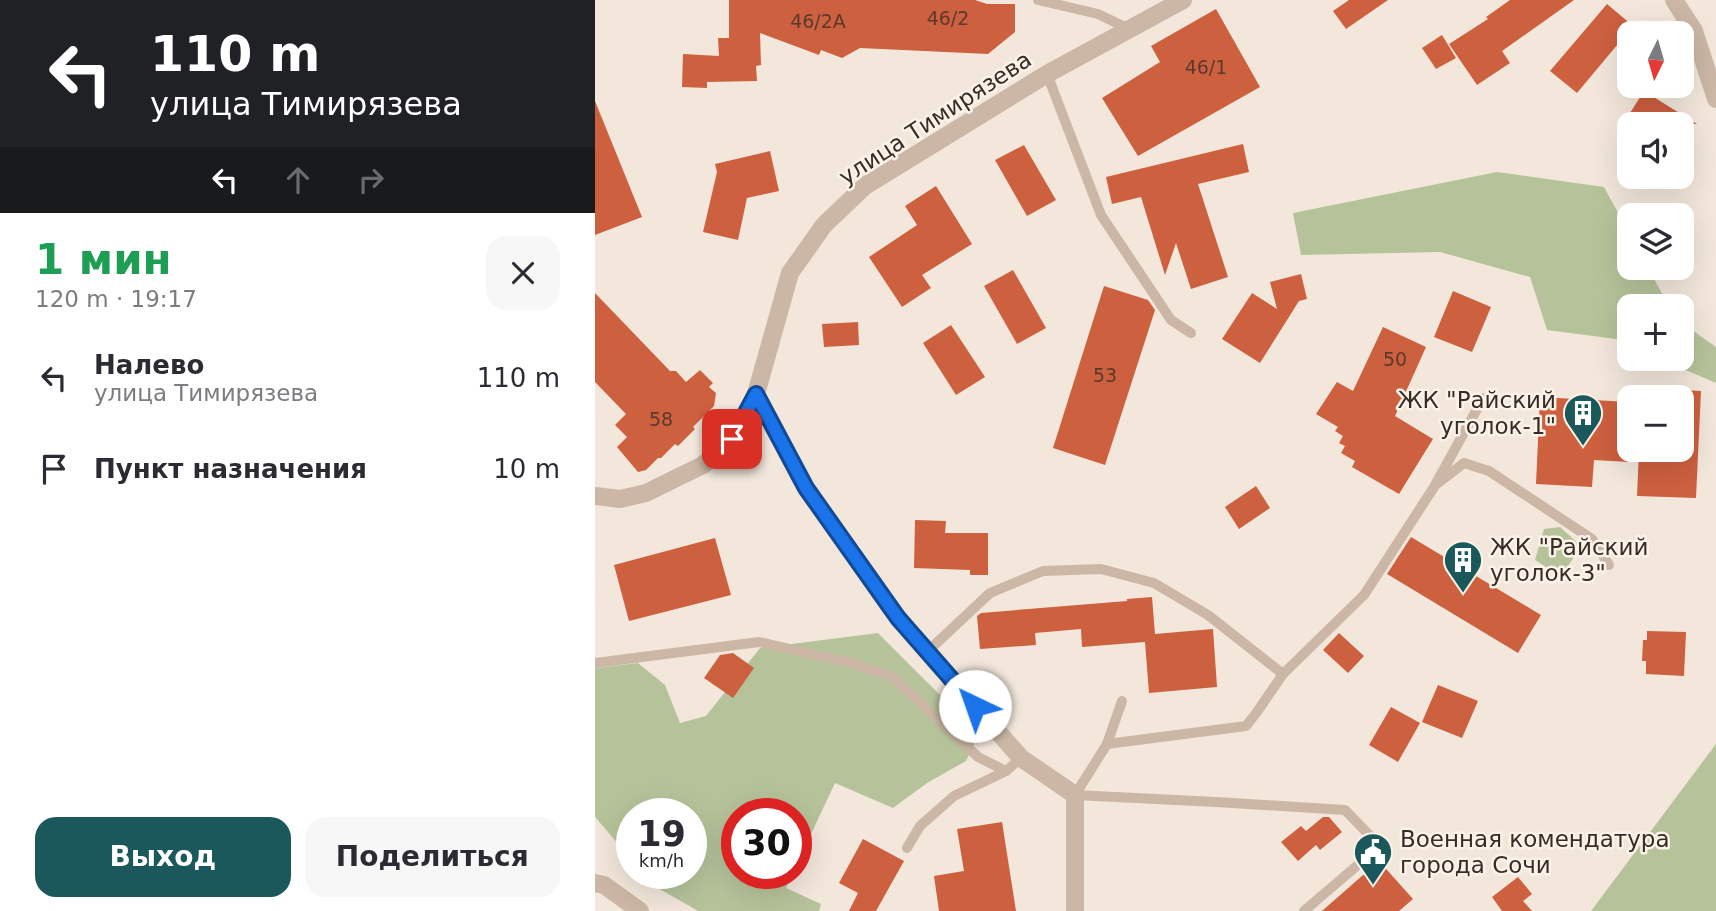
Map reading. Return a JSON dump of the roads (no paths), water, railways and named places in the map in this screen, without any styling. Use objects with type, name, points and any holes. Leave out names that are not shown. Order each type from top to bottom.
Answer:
[{"type":"street","name":"улица Тимирязева","points":[[595,496],[620,499],[646,493],[703,464],[732,439],[756,394],[790,273],[824,225],[865,187],[1047,74],[1183,0]]},
{"type":"street","points":[[1674,0],[1694,31],[1716,99]]},
{"type":"street","points":[[756,394],[806,488],[898,618],[1021,758],[1075,796],[1075,911]]},
{"type":"street","points":[[595,883],[604,885],[640,911]]},
{"type":"lane","points":[[1038,0],[1098,14],[1129,29]]},
{"type":"lane","points":[[1093,0],[1098,14]]},
{"type":"lane","points":[[1047,74],[1101,215],[1171,320],[1191,333]]},
{"type":"lane","points":[[1107,744],[1245,726],[1283,674],[1364,595],[1434,487],[1483,398]]},
{"type":"lane","points":[[1434,487],[1464,463],[1489,471],[1592,539],[1609,565]]},
{"type":"lane","points":[[927,652],[990,593],[1043,571],[1101,569],[1154,583],[1209,615],[1283,674]]},
{"type":"lane","points":[[595,663],[759,642],[851,663],[893,677],[978,757],[1006,771]]},
{"type":"lane","points":[[1122,701],[1107,744],[1075,796],[1345,810],[1380,846],[1304,911]]},
{"type":"lane","points":[[907,848],[920,826],[954,796],[1006,771],[1021,758]]},
{"type":"place","name":"ЖК \"Райский уголок-1\"","points":[[1583,447]]},
{"type":"place","name":"ЖК \"Райский уголок-3\"","points":[[1463,594]]},
{"type":"place","name":"Военная комендатура города Сочи","points":[[1373,886]]}]
